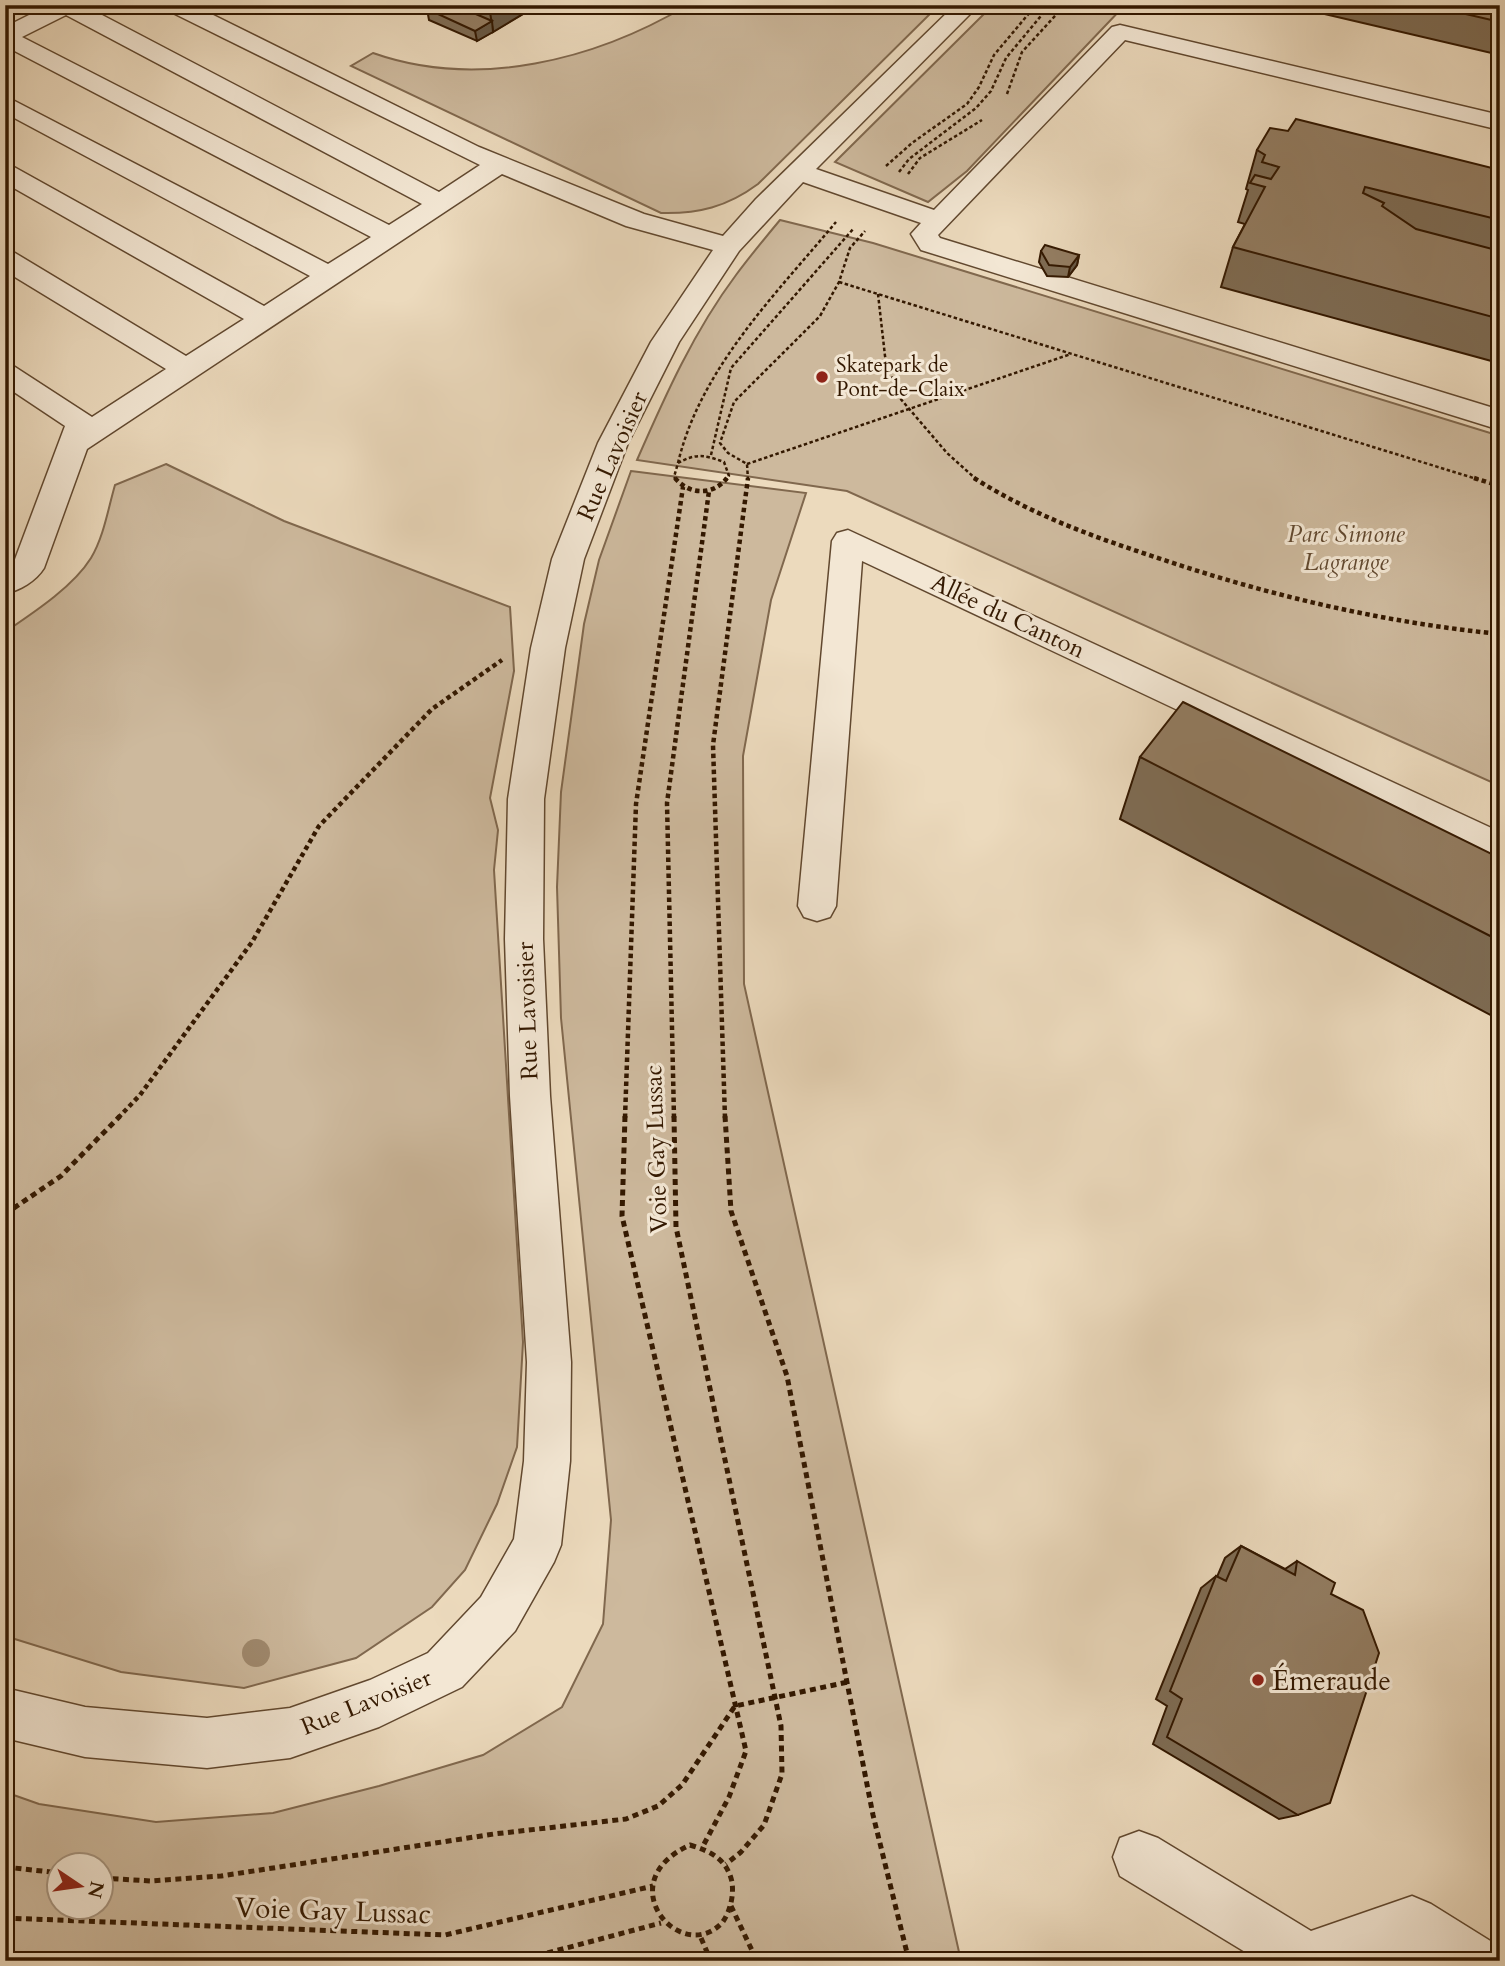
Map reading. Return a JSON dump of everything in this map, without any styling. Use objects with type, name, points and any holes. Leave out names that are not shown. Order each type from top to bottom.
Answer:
[{"type":"street","points":[[175,5],[500,164],[635,220],[729,246]]},
{"type":"street","name":"Rue Lavoisier","points":[[5,1713],[85,1732],[207,1743],[290,1733],[379,1702],[445,1670],[498,1614],[537,1545],[547,1461],[549,1362],[530,1096],[524,939],[526,799],[548,648],[568,559],[613,443],[665,342],[729,246],[798,172],[968,5]]},
{"type":"street","points":[[5,37],[67,6],[440,203]]},
{"type":"street","points":[[1500,123],[1120,32],[924,234],[930,244],[1500,420]]},
{"type":"street","points":[[5,37],[390,236]]},
{"type":"street","points":[[5,103],[330,276]]},
{"type":"street","points":[[74,443],[500,164]]},
{"type":"street","points":[[5,172],[264,318]]},
{"type":"street","points":[[798,172],[939,220]]},
{"type":"street","points":[[5,259],[187,369]]},
{"type":"street","points":[[5,373],[81,423],[28,568],[5,583]]},
{"type":"street","name":"Allée du Canton","points":[[817,906],[848,541],[1500,848]]},
{"type":"street","points":[[1139,1857],[1307,1959],[1412,1923],[1474,1961]]},
{"type":"path","points":[[839,282],[1500,486]]},
{"type":"path","points":[[878,294],[885,360],[897,394],[946,454],[974,478],[1074,530],[1237,584],[1311,603],[1444,629],[1500,634]]},
{"type":"path","points":[[747,464],[1072,354]]},
{"type":"path","points":[[705,454],[724,462],[729,476],[726,482],[709,491],[697,492],[683,487],[674,477],[678,463],[691,456],[705,454]]},
{"type":"path","name":"Voie Gay Lussac","points":[[683,487],[636,804],[622,1216],[746,1751],[729,1797],[703,1846]]},
{"type":"path","name":"Voie Gay Lussac","points":[[709,491],[667,803],[676,1227],[781,1726],[782,1774],[764,1825],[741,1852],[726,1864]]},
{"type":"path","points":[[5,1214],[61,1176],[141,1095],[252,942],[319,826],[432,709],[512,654],[548,648]]},
{"type":"path","points":[[116,1878],[194,1880],[524,1829],[601,1823],[642,1814],[659,1805],[696,1769],[716,1731],[735,1706],[848,1682]]},
{"type":"path","points":[[690,1845],[703,1846],[717,1854],[726,1864],[732,1879],[731,1906],[724,1922],[713,1933],[701,1938],[691,1940],[674,1935],[661,1923],[654,1909],[653,1886],[656,1871],[665,1858],[690,1845]]},
{"type":"path","points":[[5,1867],[46,1871]]},
{"type":"path","name":"Voie Gay Lussac","points":[[5,1918],[445,1936],[653,1886]]},
{"type":"path","points":[[731,1906],[757,1961]]},
{"type":"path","points":[[517,1961],[661,1923]]},
{"type":"path","points":[[701,1938],[711,1961]]},
{"type":"green space","points":[[688,5],[939,5],[758,184],[723,204],[687,212],[661,213],[351,66],[373,53],[413,64],[453,69],[494,69],[535,64],[614,41]]},
{"type":"green space","points":[[993,5],[1125,5],[967,171],[928,202],[835,162]]},
{"type":"green space","name":"Parc Simone Lagrange","points":[[780,220],[873,243],[1500,436],[1500,786],[847,491],[637,460],[670,388],[707,319],[736,275]]},
{"type":"green space","points":[[166,464],[284,521],[510,607],[514,671],[490,798],[498,830],[494,870],[523,1342],[517,1447],[497,1504],[465,1570],[432,1607],[356,1658],[244,1688],[121,1672],[5,1636],[5,632],[52,599],[83,569],[99,541],[115,485]]},
{"type":"green space","points":[[631,471],[806,493],[771,600],[743,756],[744,984],[961,1961],[5,1961],[5,1792],[39,1804],[156,1822],[273,1813],[379,1786],[483,1755],[562,1707],[603,1624],[611,1520],[561,1018],[557,887],[561,792],[584,624],[599,560]]},
{"type":"building","points":[[435,5],[455,5],[492,21],[475,31],[427,9]]},
{"type":"building","points":[[1427,5],[1484,5],[1500,9],[1500,22]]},
{"type":"building","points":[[1296,119],[1500,170],[1500,220],[1365,187],[1363,193],[1384,203],[1382,206],[1416,229],[1500,251],[1500,319],[1233,247],[1265,187],[1250,183],[1255,175],[1271,179],[1279,167],[1262,162],[1265,155],[1257,150],[1270,128],[1288,131]]},
{"type":"building","points":[[1045,245],[1079,255],[1070,267],[1049,265],[1041,251]]},
{"type":"building","points":[[1183,702],[1500,858],[1500,941],[1140,757]]},
{"type":"building","name":"Émeraude","points":[[1241,1546],[1295,1575],[1297,1561],[1335,1583],[1331,1594],[1363,1610],[1379,1653],[1330,1803],[1298,1815],[1167,1737],[1182,1699],[1170,1691],[1216,1576],[1226,1581]]},
{"type":"place","name":"Skatepark de Pont-de-Claix","points":[[822,377]]},
{"type":"place","name":"Émeraude","points":[[1258,1680]]}]
